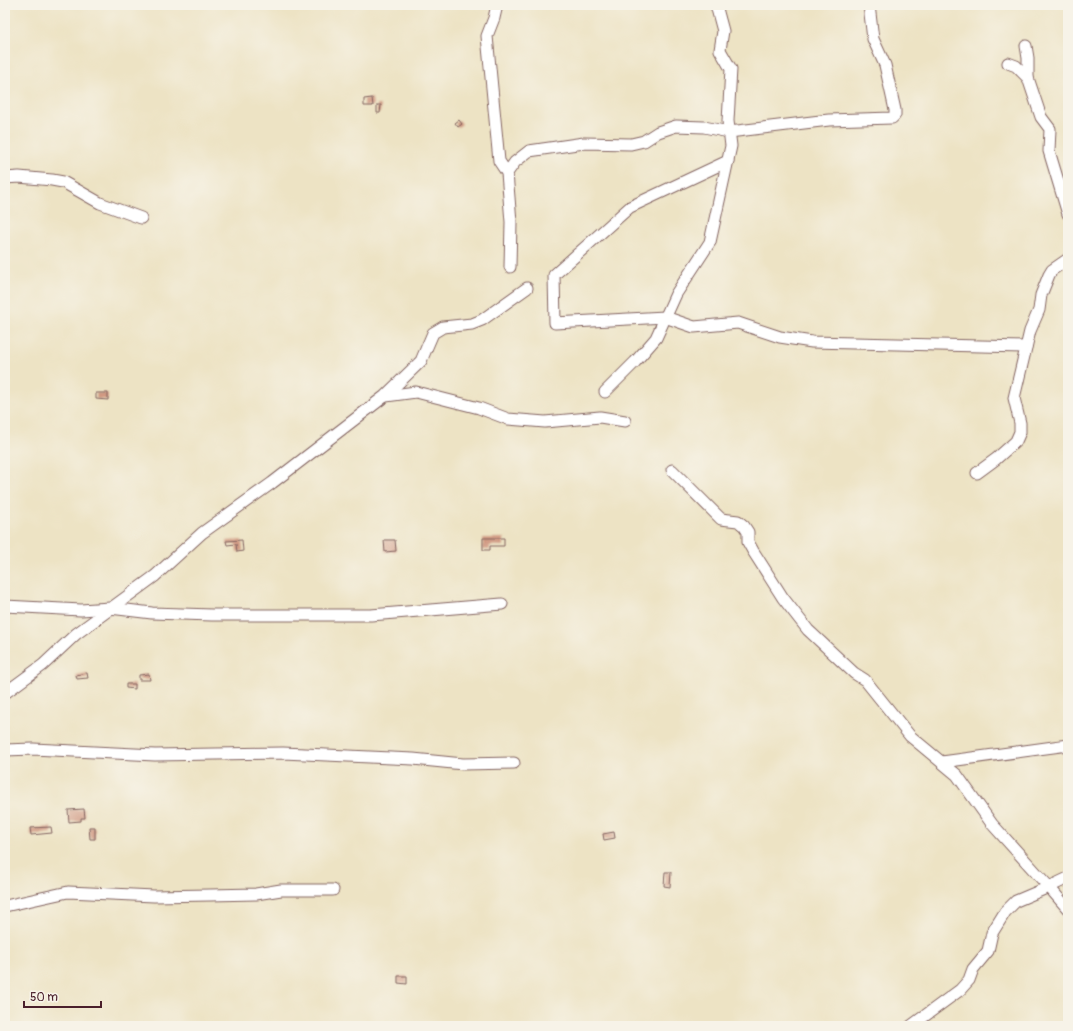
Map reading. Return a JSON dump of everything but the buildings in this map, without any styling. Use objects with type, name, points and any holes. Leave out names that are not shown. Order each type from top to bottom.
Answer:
[{"type":"street","points":[[497,5],[487,36],[499,161],[507,174],[511,222],[510,267]]},
{"type":"street","points":[[605,392],[635,362],[656,338],[676,294],[710,242],[731,146],[729,132],[731,69],[720,50],[723,31],[716,5]]},
{"type":"street","points":[[507,174],[515,162],[529,151],[584,143],[631,144],[644,141],[658,132],[676,126],[704,127],[729,132],[828,120],[886,119],[895,115],[896,110],[885,65],[873,39],[869,5]]},
{"type":"street","points":[[1026,46],[1028,58],[1028,78],[1041,117],[1050,129],[1049,150],[1068,214]]},
{"type":"street","points":[[1008,63],[1016,66],[1028,78]]},
{"type":"street","points":[[728,161],[630,207],[554,275],[555,323],[665,317],[694,327],[738,323],[780,337],[812,342],[1026,347]]},
{"type":"street","points":[[5,178],[19,177],[63,182],[100,204],[140,218]]},
{"type":"street","points":[[977,473],[996,460],[1016,442],[1020,432],[1020,423],[1014,398],[1030,331],[1040,310],[1041,295],[1049,275],[1068,260]]},
{"type":"street","points":[[5,693],[43,665],[76,634],[155,576],[202,533],[272,483],[385,396],[421,361],[433,333],[443,327],[472,324],[482,320],[527,288]]},
{"type":"street","points":[[385,396],[416,392],[479,408],[508,419],[544,422],[600,417],[625,421]]},
{"type":"street","points":[[672,470],[721,518],[738,521],[744,526],[748,532],[748,542],[753,551],[783,598],[808,630],[854,673],[865,680],[910,736],[957,775],[992,824],[1068,909]]},
{"type":"street","points":[[5,606],[81,610],[110,608],[152,613],[212,615],[371,615],[502,604]]},
{"type":"street","points":[[942,762],[1068,745]]},
{"type":"street","points":[[5,750],[33,749],[162,755],[276,753],[406,759],[463,764],[514,763]]},
{"type":"street","points":[[911,1026],[960,990],[969,980],[973,969],[988,951],[992,933],[1005,912],[1016,901],[1068,878]]},
{"type":"street","points":[[5,906],[68,892],[154,896],[256,894],[281,890],[333,890]]},
{"type":"path","points":[[326,7],[362,5]]}]
